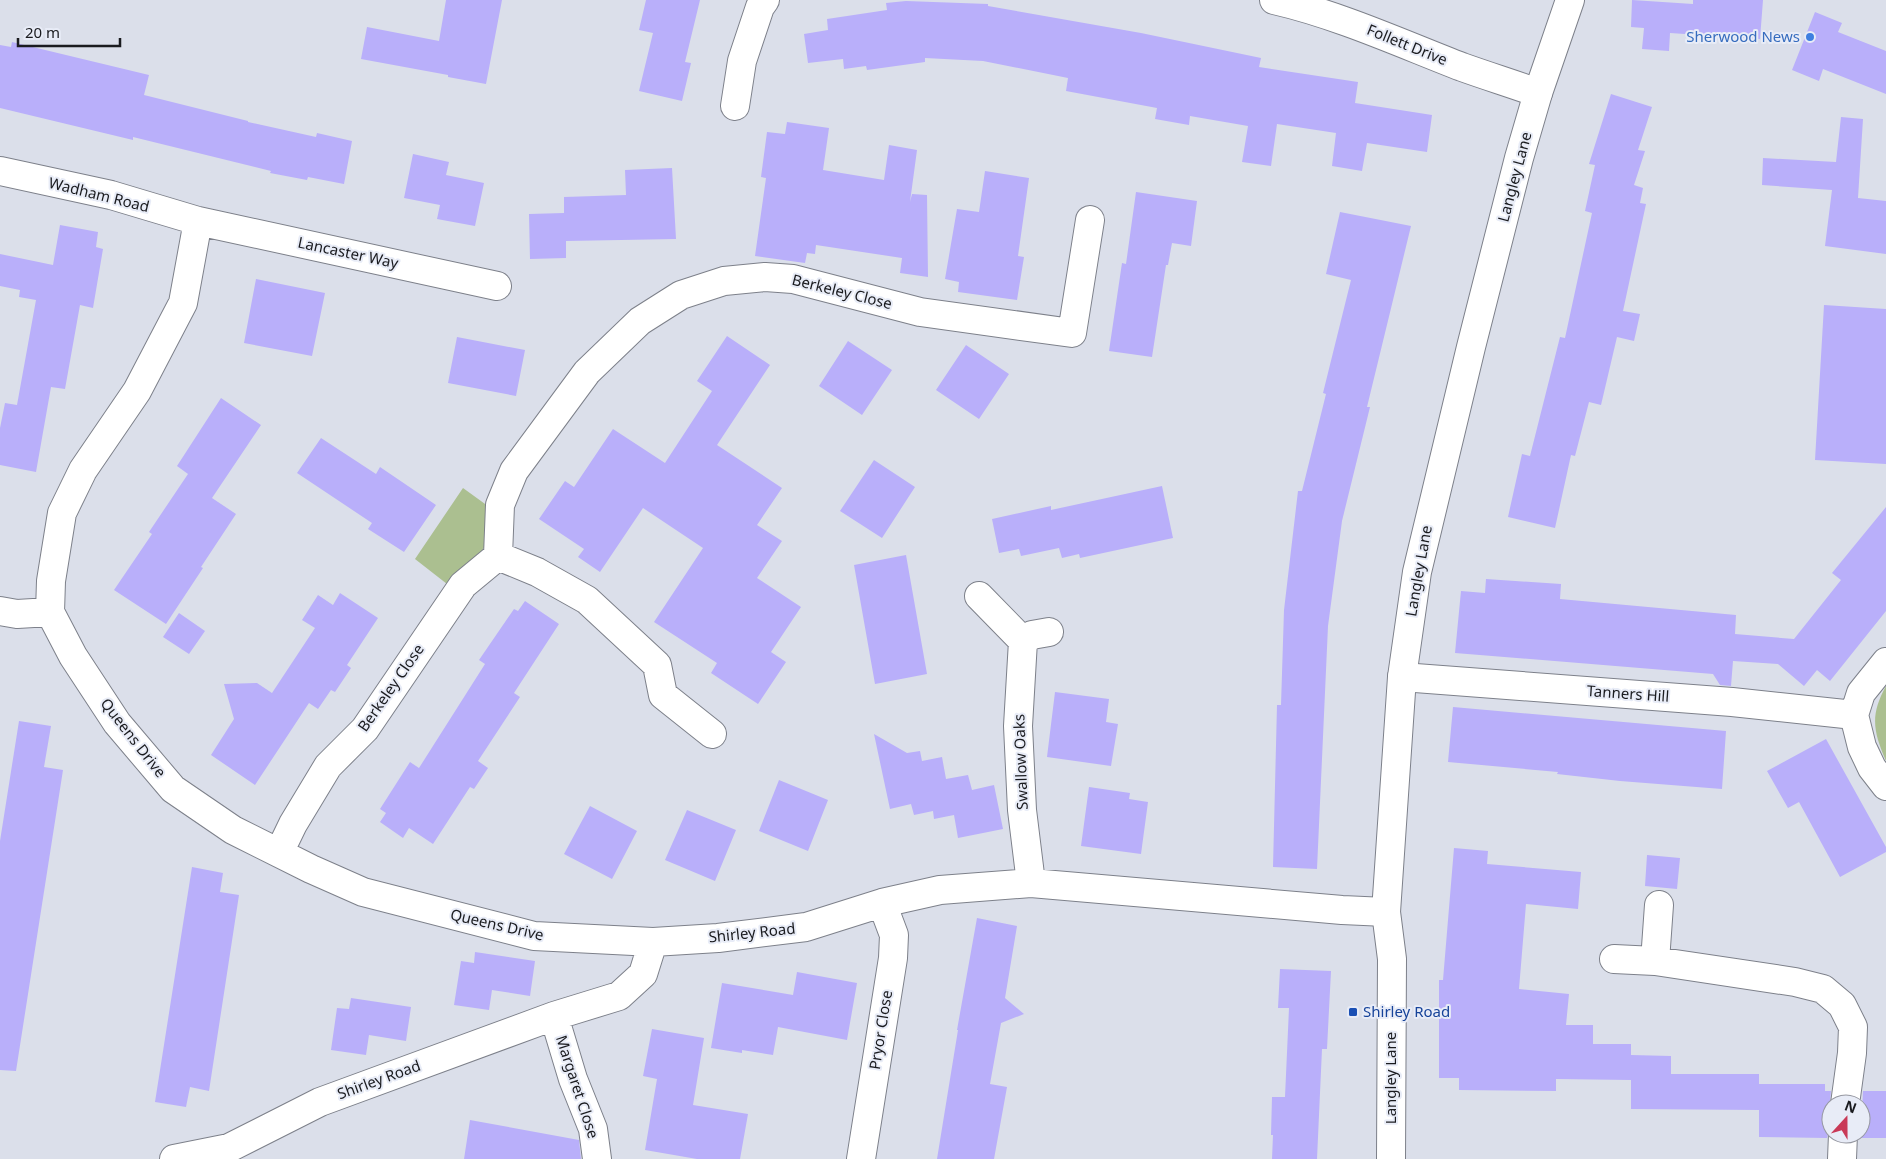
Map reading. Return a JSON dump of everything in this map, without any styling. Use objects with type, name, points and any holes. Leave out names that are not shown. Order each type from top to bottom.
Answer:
[{"type":"street","points":[[735,106],[742,61],[760,8],[765,0]]},
{"type":"street","name":"Follett Drive","points":[[1274,0],[1340,19],[1463,67],[1538,93]]},
{"type":"street","name":"Langley Lane","points":[[1391,1159],[1392,959],[1386,912],[1402,677],[1417,572],[1470,347],[1538,93],[1570,0]]},
{"type":"street","name":"Wadham Road","points":[[0,172],[111,195],[198,221]]},
{"type":"street","name":"Berkeley Close","points":[[279,853],[293,824],[328,766],[365,729],[463,585],[498,556],[500,505],[514,471],[587,372],[640,321],[681,295],[724,281],[765,277],[793,279],[920,312],[1072,333],[1090,220]]},
{"type":"street","name":"Lancaster Way","points":[[198,221],[497,286]]},
{"type":"street","name":"Queens Drive","points":[[198,221],[183,303],[137,391],[83,470],[62,513],[51,581],[50,612],[73,656],[117,722],[172,789],[233,830],[279,853],[364,892],[534,936],[653,942]]},
{"type":"street","points":[[498,556],[537,572],[586,600],[657,665],[663,695],[712,734]]},
{"type":"street","points":[[979,596],[1023,641],[1032,635],[1049,632]]},
{"type":"street","points":[[0,611],[17,614],[50,612]]},
{"type":"street","name":"Swallow Oaks","points":[[1023,641],[1018,726],[1022,810],[1031,882]]},
{"type":"street","points":[[1886,662],[1861,693],[1854,715],[1862,747],[1872,768],[1886,786]]},
{"type":"street","name":"Tanners Hill","points":[[1402,677],[1732,702],[1854,715]]},
{"type":"street","name":"Shirley Road","points":[[174,1159],[229,1148],[320,1102],[554,1016],[619,996],[643,974],[653,942],[718,938],[806,927],[882,903],[940,890],[1031,882],[1342,910],[1386,912]]},
{"type":"street","name":"Pryor Close","points":[[861,1159],[893,958],[894,935],[882,903]]},
{"type":"street","points":[[1655,961],[1660,905]]},
{"type":"street","points":[[1614,959],[1655,961],[1795,982],[1823,989],[1842,1005],[1853,1027],[1852,1053],[1846,1094]]},
{"type":"street","name":"Margaret Close","points":[[554,1016],[573,1079],[593,1129],[598,1159]]},
{"type":"street","points":[[1842,1159],[1843,1144]]},
{"type":"green space","points":[[463,488],[492,509],[488,540],[480,555],[447,584],[415,559]]},
{"type":"green space","points":[[1886,686],[1886,761],[1878,741],[1875,723],[1877,706]]},
{"type":"building","points":[[446,0],[502,0],[486,84],[361,59],[367,27],[439,41]]},
{"type":"building","points":[[646,0],[700,0],[685,62],[691,63],[682,101],[639,91],[653,33],[639,30]]},
{"type":"building","points":[[1632,0],[1693,4],[1693,0],[1763,0],[1760,39],[1670,33],[1669,51],[1642,49],[1644,28],[1631,27]]},
{"type":"building","points":[[906,1],[988,4],[988,6],[1141,33],[1261,58],[1259,67],[1358,82],[1355,103],[1432,115],[1427,152],[1367,143],[1362,171],[1332,166],[1336,133],[1277,124],[1271,166],[1242,162],[1248,126],[1190,116],[1189,125],[1155,119],[1157,108],[1066,91],[1068,78],[983,61],[925,58],[925,62],[867,70],[866,66],[844,69],[843,59],[808,63],[804,34],[828,30],[827,19],[887,10],[886,3]]},
{"type":"building","points":[[1815,12],[1842,23],[1838,32],[1886,51],[1886,94],[1823,69],[1819,81],[1792,70]]},
{"type":"building","points":[[12,42],[149,75],[144,95],[248,122],[316,137],[317,133],[352,141],[344,184],[308,177],[307,180],[270,173],[271,171],[133,137],[133,140],[0,108],[0,45],[11,47]]},
{"type":"building","points":[[1611,94],[1652,107],[1638,150],[1645,151],[1634,185],[1643,188],[1640,203],[1646,204],[1623,311],[1640,314],[1634,341],[1617,337],[1601,405],[1589,402],[1575,456],[1571,455],[1555,528],[1508,517],[1522,454],[1530,456],[1560,337],[1565,338],[1592,213],[1585,211],[1595,165],[1589,164]]},
{"type":"building","points":[[1841,117],[1863,119],[1858,198],[1886,201],[1886,254],[1825,246],[1832,190],[1762,185],[1763,158],[1836,162]]},
{"type":"building","points":[[787,122],[829,128],[823,170],[884,180],[889,145],[917,150],[910,202],[912,194],[927,195],[928,277],[900,273],[902,258],[816,245],[815,254],[807,253],[805,263],[755,256],[766,178],[761,177],[767,132],[785,134]]},
{"type":"building","points":[[413,154],[449,162],[446,175],[484,183],[475,226],[437,219],[440,205],[404,198]]},
{"type":"building","points":[[672,168],[676,239],[566,241],[566,258],[530,259],[529,214],[564,213],[564,197],[626,195],[625,170]]},
{"type":"building","points":[[985,171],[1029,178],[1018,256],[1024,257],[1017,300],[958,292],[959,282],[945,279],[957,209],[979,212]]},
{"type":"building","points":[[1136,192],[1197,201],[1191,246],[1172,243],[1168,265],[1166,265],[1152,357],[1109,351],[1122,263],[1126,264]]},
{"type":"building","points":[[1340,212],[1411,226],[1367,407],[1370,407],[1342,521],[1328,626],[1317,869],[1273,867],[1277,705],[1281,705],[1284,610],[1298,491],[1302,491],[1326,394],[1323,393],[1351,280],[1326,274]]},
{"type":"building","points":[[60,225],[98,232],[96,247],[103,249],[93,308],[80,305],[65,389],[51,387],[36,472],[0,465],[0,428],[5,403],[17,405],[36,300],[19,297],[20,290],[0,286],[0,254],[53,265]]},
{"type":"building","points":[[256,279],[325,293],[312,356],[244,343]]},
{"type":"building","points":[[1824,305],[1886,309],[1886,464],[1815,460]]},
{"type":"building","points":[[727,336],[770,365],[717,445],[782,488],[757,525],[782,541],[757,578],[801,607],[771,652],[786,662],[758,704],[711,673],[717,663],[654,622],[703,548],[643,508],[600,572],[578,557],[584,549],[539,519],[565,481],[574,487],[613,429],[665,463],[712,391],[697,381]]},
{"type":"building","points":[[457,337],[525,350],[516,396],[448,383]]},
{"type":"building","points":[[848,341],[892,370],[862,415],[819,386]]},
{"type":"building","points":[[966,345],[1009,374],[979,419],[936,390]]},
{"type":"building","points":[[221,398],[261,425],[212,498],[236,514],[166,624],[114,590],[152,534],[149,532],[188,474],[177,466]]},
{"type":"building","points":[[321,438],[376,474],[380,467],[436,505],[404,552],[368,529],[372,523],[297,473]]},
{"type":"building","points":[[874,460],[915,487],[882,538],[840,511]]},
{"type":"building","points":[[1162,486],[1173,538],[1080,558],[1079,554],[1062,558],[1059,548],[1021,556],[1019,549],[999,553],[992,519],[1051,506],[1051,510]]},
{"type":"building","points":[[1886,507],[1886,611],[1830,681],[1817,670],[1804,686],[1778,664],[1733,661],[1731,686],[1720,685],[1713,674],[1455,653],[1461,591],[1485,593],[1486,579],[1561,584],[1560,599],[1736,615],[1735,634],[1794,639],[1841,580],[1832,573]]},
{"type":"building","points":[[906,555],[927,674],[875,684],[854,565]]},
{"type":"building","points":[[340,593],[378,618],[347,665],[351,668],[335,692],[331,690],[318,709],[309,703],[255,785],[211,755],[234,719],[224,684],[257,683],[272,693],[315,628],[302,620],[318,595],[333,605]]},
{"type":"building","points":[[525,601],[559,624],[514,693],[520,697],[478,761],[488,768],[474,789],[470,787],[433,844],[409,828],[403,838],[380,822],[386,813],[380,809],[410,762],[419,768],[485,664],[479,660],[514,609],[518,611]]},
{"type":"building","points":[[179,613],[205,631],[189,654],[163,637]]},
{"type":"building","points":[[1055,692],[1109,699],[1106,722],[1118,724],[1111,766],[1047,757]]},
{"type":"building","points":[[1453,707],[1726,731],[1722,789],[1620,781],[1557,774],[1558,772],[1448,762]]},
{"type":"building","points":[[19,721],[51,726],[44,767],[63,770],[16,1071],[0,1070],[0,841]]},
{"type":"building","points":[[874,734],[907,753],[920,751],[922,761],[942,757],[946,779],[968,775],[972,790],[994,785],[1003,829],[958,838],[954,815],[934,819],[933,811],[914,815],[911,804],[890,809]]},
{"type":"building","points":[[1826,739],[1886,847],[1886,852],[1840,877],[1799,802],[1788,808],[1767,771]]},
{"type":"building","points":[[779,780],[828,800],[808,851],[759,831]]},
{"type":"building","points":[[1089,787],[1130,793],[1129,799],[1148,802],[1141,854],[1081,846]]},
{"type":"building","points":[[590,806],[637,831],[612,879],[564,854]]},
{"type":"building","points":[[687,810],[736,830],[715,881],[665,860]]},
{"type":"building","points":[[1454,848],[1488,851],[1487,864],[1581,872],[1578,909],[1526,904],[1519,989],[1569,994],[1566,1025],[1593,1025],[1593,1044],[1631,1044],[1631,1055],[1671,1056],[1671,1074],[1759,1074],[1759,1084],[1825,1084],[1825,1091],[1831,1091],[1831,1094],[1821,1094],[1821,1138],[1759,1137],[1759,1110],[1631,1109],[1631,1080],[1556,1079],[1556,1091],[1459,1090],[1459,1078],[1439,1078],[1439,980],[1443,980]]},
{"type":"building","points":[[1647,855],[1680,858],[1677,889],[1645,886]]},
{"type":"building","points":[[192,867],[223,873],[220,892],[239,895],[209,1091],[190,1087],[186,1107],[155,1102]]},
{"type":"building","points":[[977,918],[1017,926],[1005,998],[1024,1014],[1001,1023],[990,1084],[1007,1087],[994,1159],[937,1159],[957,1030]]},
{"type":"building","points":[[475,952],[535,961],[530,996],[492,990],[489,1010],[454,1005],[461,961],[474,963]]},
{"type":"building","points":[[1280,969],[1331,971],[1327,1049],[1322,1049],[1317,1159],[1272,1159],[1272,1097],[1285,1097],[1289,1008],[1278,1008]]},
{"type":"building","points":[[797,972],[857,983],[847,1040],[778,1027],[773,1055],[711,1048],[722,983],[793,995]]},
{"type":"building","points":[[351,998],[411,1007],[406,1041],[369,1035],[366,1055],[331,1050],[337,1008],[349,1009]]},
{"type":"building","points":[[652,1029],[704,1038],[693,1105],[748,1114],[740,1159],[697,1159],[645,1150],[657,1079],[643,1076]]},
{"type":"building","points":[[1863,1091],[1886,1091],[1886,1138],[1871,1138],[1871,1094],[1863,1094]]},
{"type":"building","points":[[470,1120],[579,1140],[581,1159],[464,1159]]},
{"type":"place","name":"Sherwood News","points":[[1810,37]]},
{"type":"place","name":"Shirley Road","points":[[1353,1012]]}]
